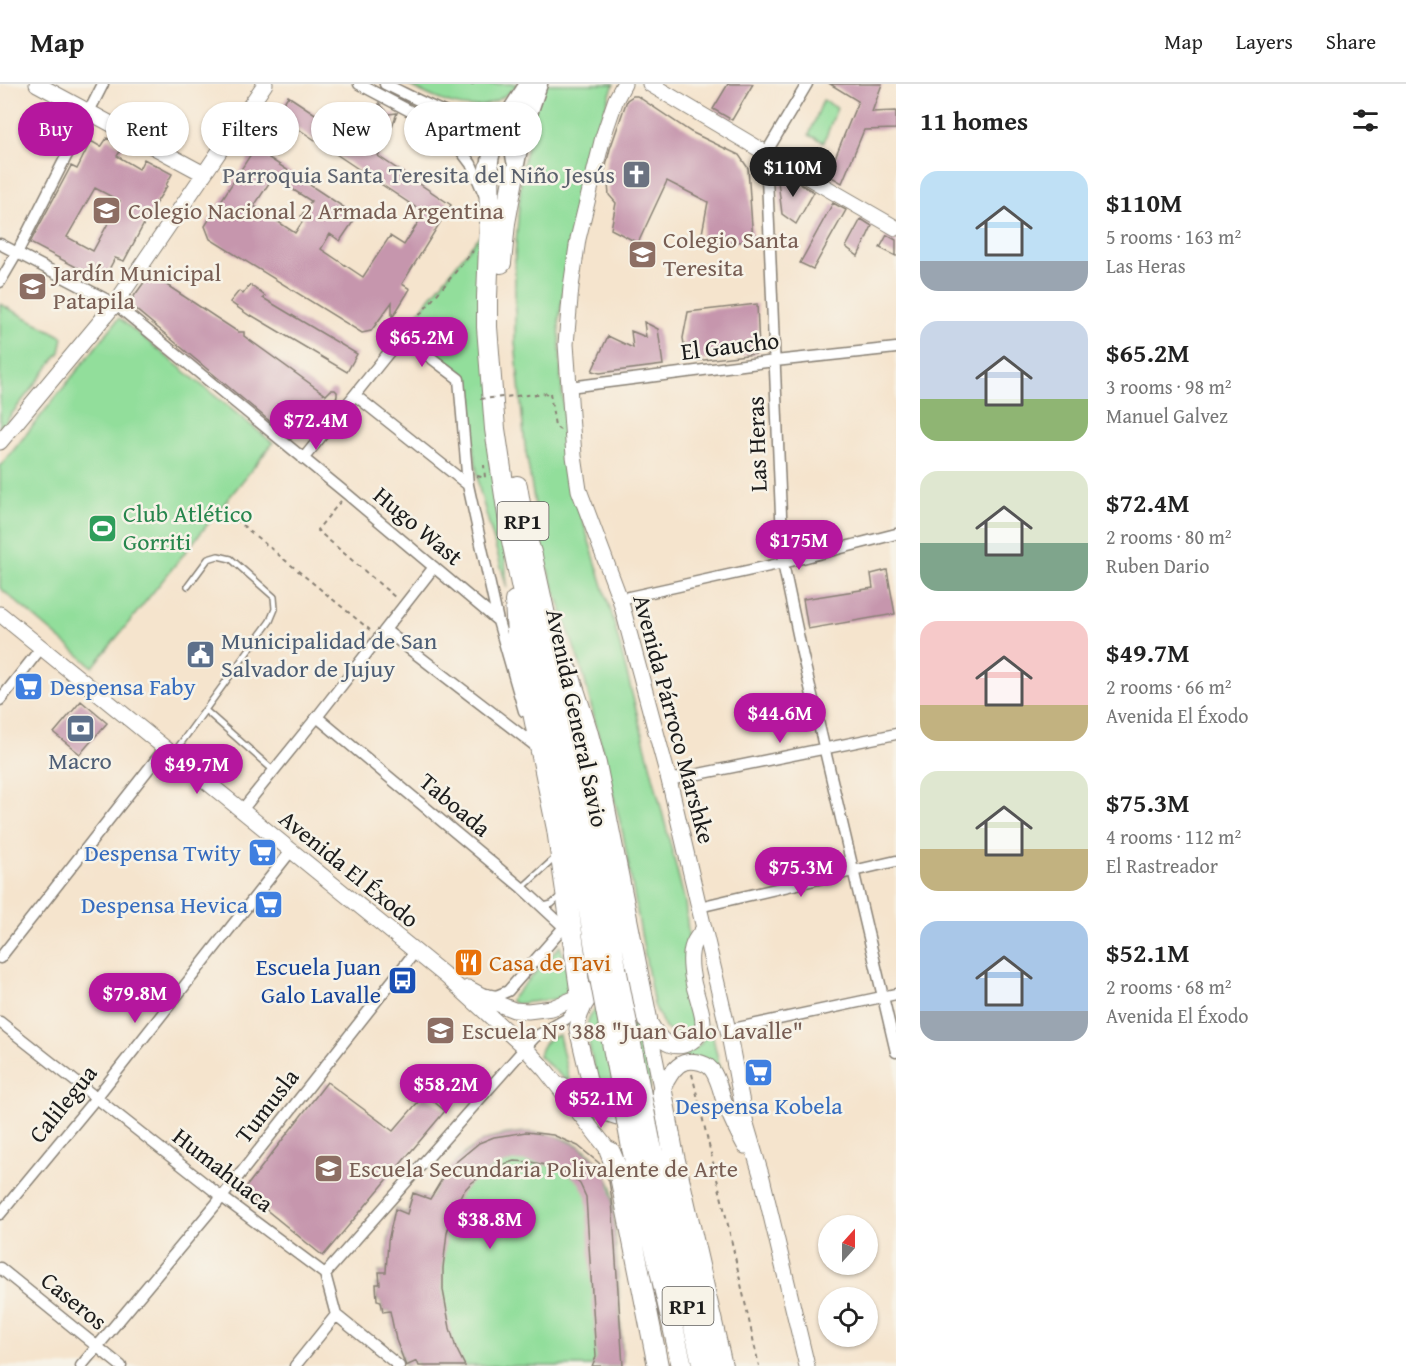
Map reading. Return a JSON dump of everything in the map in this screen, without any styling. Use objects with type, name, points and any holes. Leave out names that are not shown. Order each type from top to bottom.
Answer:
[{"type":"highway","name":"RP1","points":[[489,168],[488,327],[495,429],[511,536],[517,635],[549,786],[573,869]]},
{"type":"highway","name":"Avenida General Savio","points":[[514,174],[501,256],[502,339],[509,436],[525,533],[576,751],[573,869],[616,968],[650,1141],[682,1366]]},
{"type":"highway","points":[[536,578],[588,730],[605,804],[647,1019]]},
{"type":"highway","points":[[573,869],[567,925],[585,1000]]},
{"type":"highway","points":[[662,1092],[673,1152],[722,1366]]},
{"type":"highway","points":[[610,1152],[620,1176],[658,1366]]},
{"type":"highway","name":"Avenida General Savio","points":[[665,1247],[703,1366]]},
{"type":"main road","points":[[37,84],[70,102]]},
{"type":"main road","points":[[0,442],[115,304],[265,84]]},
{"type":"main road","name":"RP1","points":[[516,102],[528,84]]},
{"type":"main road","name":"Avenida General Savio","points":[[514,174],[522,134],[539,84]]},
{"type":"main road","name":"Avenida Párroco Marshke","points":[[624,84],[616,99],[603,137],[578,239],[571,287],[566,344],[572,438],[579,490],[620,599],[669,780],[728,1030],[746,1124],[762,1178],[807,1366]]},
{"type":"main road","points":[[650,84],[896,228]]},
{"type":"main road","points":[[94,115],[204,174]]},
{"type":"main road","name":"RP1","points":[[489,168],[490,156]]},
{"type":"main road","name":"Avenida El Éxodo","points":[[0,614],[447,977],[525,1047],[610,1152]]},
{"type":"main road","points":[[610,1152],[594,1106],[577,1029],[585,1000],[608,986],[623,988],[637,1003],[662,1040],[673,1046],[688,1044],[696,1039],[703,1020],[691,972],[693,944],[703,929]]},
{"type":"main road","name":"Avenida El Éxodo","points":[[447,977],[514,1010],[534,1011],[585,1000]]},
{"type":"main road","points":[[647,1019],[662,1092]]},
{"type":"main road","points":[[662,1092],[670,1075],[679,1065],[699,1062],[710,1068],[734,1124],[762,1178]]},
{"type":"main road","name":"Avenida El Éxodo","points":[[546,1071],[594,1106],[613,1117],[624,1119],[639,1119],[647,1114],[662,1092]]},
{"type":"street","points":[[94,103],[104,84]]},
{"type":"street","name":"RP1","points":[[358,84],[425,119],[450,136],[471,164],[489,208]]},
{"type":"street","points":[[385,84],[422,102]]},
{"type":"street","points":[[766,153],[807,84]]},
{"type":"street","name":"Las Heras","points":[[766,153],[783,563],[896,1052]]},
{"type":"street","points":[[0,282],[66,156]]},
{"type":"street","points":[[511,156],[514,174]]},
{"type":"street","name":"Hugo Wast","points":[[0,244],[115,304],[498,621]]},
{"type":"street","points":[[303,459],[402,336],[459,379],[468,485],[498,621],[533,744],[573,869]]},
{"type":"street","name":"El Gaucho","points":[[569,387],[896,348]]},
{"type":"street","points":[[356,396],[468,485]]},
{"type":"street","points":[[620,599],[783,563],[896,534]]},
{"type":"street","points":[[242,810],[434,567]]},
{"type":"street","points":[[382,634],[533,744]]},
{"type":"street","points":[[0,700],[41,648]]},
{"type":"street","name":"Taboada","points":[[317,717],[541,906],[567,925]]},
{"type":"street","points":[[669,780],[896,734]]},
{"type":"street","points":[[0,958],[169,751]]},
{"type":"street","name":"Calilegua","points":[[0,1214],[96,1098],[291,851]]},
{"type":"street","points":[[699,907],[896,861]]},
{"type":"street","points":[[469,989],[496,996],[508,991],[567,925]]},
{"type":"street","name":"Tumusla","points":[[81,1366],[222,1197],[415,952]]},
{"type":"street","points":[[728,1030],[896,994]]},
{"type":"street","points":[[399,1366],[336,1315],[325,1274],[525,1047],[536,1036],[566,1019],[585,1000]]},
{"type":"street","name":"Humahuaca","points":[[0,1022],[222,1197],[325,1274]]},
{"type":"street","name":"Caseros","points":[[0,1268],[121,1366]]},
{"type":"street","points":[[295,1366],[336,1315]]},
{"type":"lane","points":[[169,751],[206,710],[270,621],[274,609],[274,597],[231,559],[218,556],[208,559],[188,586]]},
{"type":"lane","points":[[206,710],[274,771]]},
{"type":"lane","points":[[522,888],[573,869]]},
{"type":"lane","points":[[541,906],[552,904],[573,869]]},
{"type":"path","points":[[402,336],[475,249]]},
{"type":"path","points":[[480,399],[550,393],[555,426]]},
{"type":"path","points":[[347,494],[317,530],[405,606]]},
{"type":"path","points":[[235,519],[382,634]]},
{"type":"path","points":[[691,1071],[759,1366]]},
{"type":"green space","points":[[406,84],[518,84],[493,102],[446,102]]},
{"type":"green space","points":[[546,84],[614,84],[589,151],[575,219],[559,320],[561,375],[568,473],[612,615],[685,902],[697,1022],[693,1033],[678,1037],[665,1028],[654,1005],[623,834],[583,673],[544,559],[525,446],[515,342],[515,256],[525,156],[542,156],[542,102],[537,102]]},
{"type":"green space","points":[[823,100],[837,108],[824,142],[809,135]]},
{"type":"green space","points":[[480,235],[507,588],[479,488],[464,375],[405,329]]},
{"type":"green space","points":[[0,304],[63,337],[60,352],[0,429]]},
{"type":"green space","name":"Club Atlético Gorriti","points":[[119,318],[273,443],[93,667],[0,588],[0,467]]},
{"type":"green space","points":[[560,946],[568,976],[566,993],[555,999],[515,1004],[511,1001],[511,999]]},
{"type":"green space","points":[[602,1003],[633,1011],[650,1076],[650,1087],[646,1097],[620,1110],[608,1103],[602,1093],[590,1048],[588,1021],[595,1009]]},
{"type":"green space","points":[[710,1025],[721,1072],[683,1057],[682,1053],[701,1044]]},
{"type":"green space","points":[[559,1035],[570,1084],[539,1056],[545,1042]]},
{"type":"green space","points":[[526,1132],[556,1136],[583,1149],[600,1165],[612,1187],[622,1366],[419,1366],[417,1361],[405,1366],[396,1340],[390,1311],[383,1312],[381,1301],[377,1300],[376,1284],[380,1284],[379,1272],[386,1272],[388,1241],[395,1209],[407,1213],[413,1193],[430,1199],[456,1162],[483,1141],[497,1136]]},
{"type":"building","points":[[728,84],[753,84],[732,120],[713,109]]},
{"type":"building","points":[[830,84],[882,84],[872,112],[896,111],[896,129],[864,130],[842,183],[828,175],[858,101]]},
{"type":"building","points":[[288,96],[297,102],[284,102]]},
{"type":"building","points":[[637,96],[691,132],[739,155],[748,168],[753,241],[700,244],[708,202],[667,181],[638,243],[611,229],[616,203],[609,195],[608,184],[602,183],[610,149],[627,100]]},
{"type":"building","points":[[299,103],[311,111],[311,137],[299,129]]},
{"type":"building","points":[[397,113],[392,126],[392,114]]},
{"type":"building","points":[[106,140],[106,156],[117,156],[139,169],[144,159],[172,174],[124,261],[115,258],[103,281],[30,243],[71,166],[77,169],[84,156],[94,156],[94,143],[101,147]],"holes":[[[95,188],[120,201],[93,251],[67,237]]]},
{"type":"building","points":[[250,156],[270,156],[269,158],[357,216],[340,241],[330,234],[321,249],[363,277],[390,236],[404,245],[424,213],[339,156],[378,156],[451,205],[402,284],[410,289],[392,318],[392,302],[371,331],[362,333],[210,239],[205,226]],"holes":[[[273,177],[311,201],[301,216],[305,218],[295,233],[254,206]]]},
{"type":"building","points":[[786,176],[814,192],[796,224],[782,214],[778,181]]},
{"type":"building","points":[[833,203],[846,210],[813,269],[800,263]]},
{"type":"building","points":[[861,219],[872,226],[858,256],[846,247]]},
{"type":"building","points":[[887,235],[896,240],[896,256],[880,248]]},
{"type":"building","points":[[150,274],[238,332],[244,332],[244,336],[326,395],[331,390],[335,390],[337,396],[335,399],[324,399],[291,439],[134,308],[132,299]]},
{"type":"building","points":[[250,285],[265,296],[263,298],[357,354],[347,372],[230,302],[239,291],[243,294]]},
{"type":"building","points":[[757,304],[759,350],[755,354],[687,362],[683,338],[688,312]]},
{"type":"building","points":[[644,322],[658,329],[663,365],[600,373],[592,371],[608,336],[633,348],[631,331],[646,337]]},
{"type":"building","points":[[887,570],[895,614],[808,629],[803,599],[873,588],[871,574]]},
{"type":"building","name":"Macro","points":[[81,701],[107,723],[80,754],[54,733]]},
{"type":"building","name":"Escuela Secundaria Polivalente de Arte","points":[[327,1082],[393,1131],[425,1094],[445,1111],[323,1256],[243,1191]]},
{"type":"building","points":[[526,1132],[553,1135],[578,1146],[599,1163],[609,1181],[623,1366],[592,1366],[596,1357],[586,1197],[580,1184],[559,1168],[514,1161],[494,1167],[470,1184],[462,1193],[447,1232],[443,1290],[450,1328],[465,1366],[419,1366],[417,1361],[406,1366],[396,1340],[390,1311],[383,1312],[381,1301],[377,1300],[376,1284],[380,1284],[379,1272],[386,1272],[388,1241],[395,1209],[407,1214],[413,1193],[430,1199],[447,1171],[479,1143],[494,1137]]},
{"type":"place","name":"Parroquia Santa Teresita del Niño Jesús","points":[[636,175]]},
{"type":"place","name":"Colegio Nacional 2 Armada Argentina","points":[[107,211]]},
{"type":"place","name":"Colegio Santa Teresita","points":[[642,254]]},
{"type":"place","name":"Jardín Municipal Patapila","points":[[32,287]]},
{"type":"place","name":"Club Atlético Gorriti","points":[[102,528]]},
{"type":"place","name":"Municipalidad de San Salvador de Jujuy","points":[[200,655]]},
{"type":"place","name":"Despensa Faby","points":[[29,687]]},
{"type":"place","name":"Macro","points":[[80,728]]},
{"type":"place","name":"Despensa Twity","points":[[262,853]]},
{"type":"place","name":"Despensa Hevica","points":[[269,905]]},
{"type":"place","name":"Casa de Tavi","points":[[468,963]]},
{"type":"place","name":"Escuela Juan Galo Lavalle","points":[[402,981]]},
{"type":"place","name":"Escuela N° 388 \"Juan Galo Lavalle\"","points":[[441,1031]]},
{"type":"place","name":"Despensa Kobela","points":[[759,1073]]},
{"type":"place","name":"Escuela Secundaria Polivalente de Arte","points":[[328,1169]]}]
